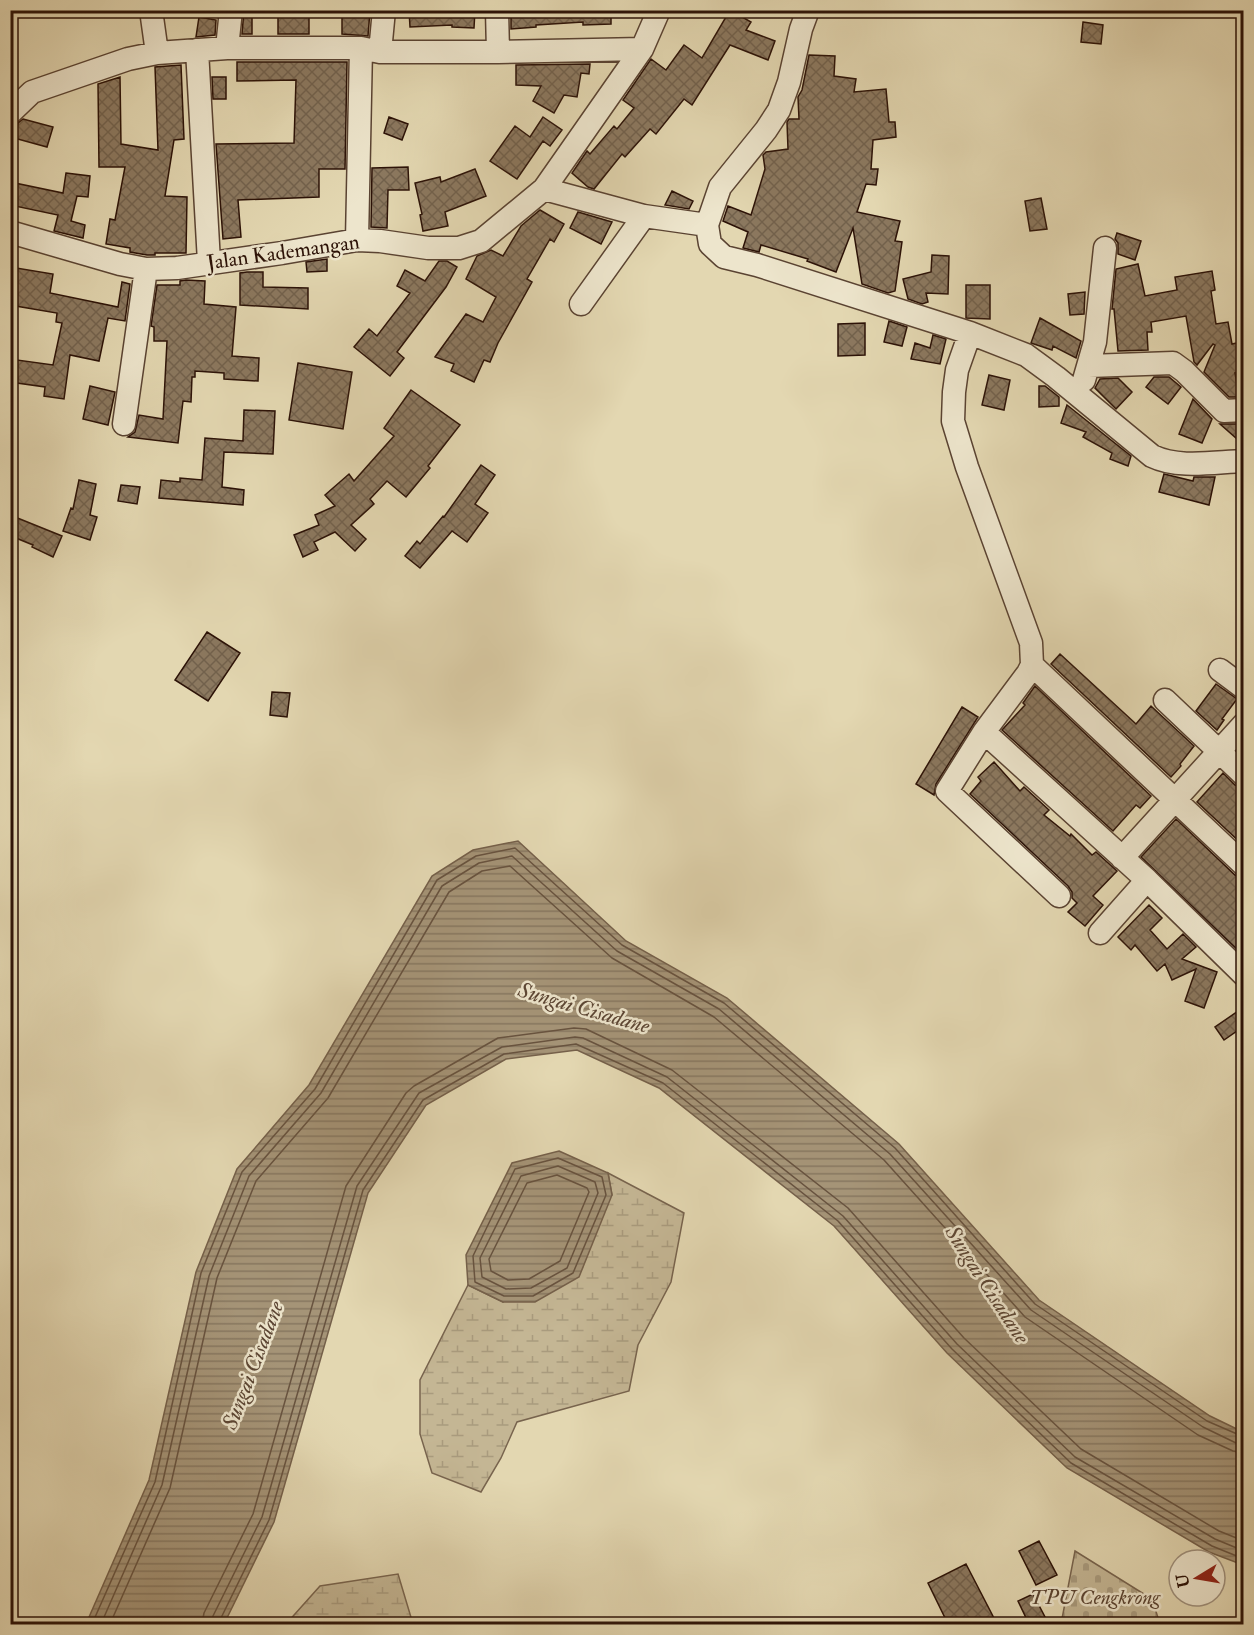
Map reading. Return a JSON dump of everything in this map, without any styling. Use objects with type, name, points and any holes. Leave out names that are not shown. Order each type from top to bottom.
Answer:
[{"type":"street","points":[[150,10],[157,52]]},
{"type":"street","points":[[227,48],[231,10]]},
{"type":"street","points":[[357,240],[371,50],[384,10]]},
{"type":"street","points":[[497,10],[498,52]]},
{"type":"street","name":"Jalan Kademangan","points":[[10,232],[120,264],[146,269],[282,253],[357,240],[380,240],[428,248],[459,248],[481,241],[544,189],[642,49],[659,10]]},
{"type":"street","points":[[808,10],[801,29],[789,82],[779,110],[766,130],[720,187],[707,225],[710,244],[724,257],[757,265],[969,333],[1026,355],[1079,395],[1152,456],[1161,460],[1189,463],[1244,461]]},
{"type":"street","points":[[10,113],[32,92],[128,59],[157,52],[227,48],[498,52],[642,49]]},
{"type":"street","points":[[197,50],[210,261]]},
{"type":"street","points":[[544,189],[644,216],[707,225]]},
{"type":"street","points":[[581,304],[644,216]]},
{"type":"street","points":[[1079,395],[1089,366],[1098,317],[1104,248]]},
{"type":"street","points":[[124,424],[146,269]]},
{"type":"street","points":[[969,333],[957,370],[953,421],[967,467],[1031,643],[1032,665],[984,732],[947,791],[1059,896]]},
{"type":"street","points":[[1089,366],[1173,363],[1184,370],[1223,411],[1244,410]]},
{"type":"street","points":[[1032,665],[1244,865]]},
{"type":"street","points":[[1220,670],[1244,688]]},
{"type":"street","points":[[1165,700],[1244,775]]},
{"type":"street","points":[[1122,858],[1244,724]]},
{"type":"street","points":[[984,732],[1147,880],[1244,975]]},
{"type":"street","points":[[1100,933],[1147,880]]},
{"type":"green space","points":[[608,1173],[684,1213],[671,1282],[638,1345],[629,1391],[517,1422],[501,1458],[481,1492],[432,1473],[420,1434],[420,1380],[468,1285],[503,1302],[612,1195]]},
{"type":"green space","name":"TPU Cengkrong","points":[[1075,1551],[1152,1599],[1160,1624],[1061,1624]]},
{"type":"green space","points":[[398,1574],[413,1624],[286,1624],[320,1586]]},
{"type":"water","name":"Sungai Cisadane","points":[[518,841],[626,941],[727,998],[899,1144],[1039,1300],[1210,1416],[1243,1432],[1243,1565],[1227,1559],[1227,1548],[1202,1548],[1067,1468],[947,1353],[834,1226],[659,1088],[577,1050],[506,1059],[426,1105],[368,1193],[274,1522],[224,1624],[86,1624],[149,1480],[196,1272],[237,1169],[309,1085],[432,876],[473,850]]},
{"type":"water","points":[[559,1151],[608,1173],[612,1195],[579,1277],[535,1302],[503,1302],[468,1285],[466,1255],[512,1163]]},
{"type":"building","points":[[244,10],[252,10],[252,34],[242,34]]},
{"type":"building","points":[[278,10],[309,10],[309,34],[278,34]]},
{"type":"building","points":[[409,10],[475,10],[474,28],[452,27],[452,25],[410,27]]},
{"type":"building","points":[[511,10],[611,10],[611,24],[583,25],[583,22],[511,29]]},
{"type":"building","points":[[730,10],[751,22],[746,30],[775,41],[768,60],[730,45],[692,105],[684,99],[656,134],[650,129],[625,157],[622,154],[594,189],[588,187],[572,173],[587,151],[590,154],[614,126],[617,129],[634,108],[623,100],[651,59],[666,70],[684,45],[702,58]]},
{"type":"building","points":[[342,11],[370,11],[368,36],[342,34]]},
{"type":"building","points":[[199,17],[216,20],[215,35],[196,37]]},
{"type":"building","points":[[1083,22],[1103,25],[1101,44],[1081,42]]},
{"type":"building","points":[[809,55],[835,56],[834,76],[856,79],[854,92],[886,89],[889,122],[895,122],[896,137],[873,140],[871,169],[878,169],[876,185],[866,184],[857,212],[900,221],[895,241],[902,242],[895,291],[888,293],[862,284],[853,228],[836,272],[807,261],[808,259],[761,245],[759,252],[743,248],[748,232],[723,221],[728,206],[751,215],[765,169],[763,155],[766,152],[788,149],[787,122],[789,119],[799,119],[798,97],[802,90]]},
{"type":"building","points":[[237,62],[347,62],[345,169],[319,169],[319,197],[238,200],[241,237],[223,239],[216,144],[294,143],[296,80],[237,81]]},
{"type":"building","points":[[590,64],[589,74],[581,73],[577,97],[564,95],[554,113],[533,101],[541,86],[516,85],[516,65]]},
{"type":"building","points":[[181,65],[184,139],[174,140],[165,196],[187,197],[186,253],[147,255],[130,252],[130,248],[106,244],[110,219],[115,220],[125,167],[99,167],[98,84],[120,77],[121,144],[158,150],[155,67]]},
{"type":"building","points":[[212,77],[226,77],[226,99],[213,99]]},
{"type":"building","points":[[389,117],[408,124],[402,140],[384,133]]},
{"type":"building","points":[[543,117],[562,130],[550,146],[543,141],[517,179],[490,161],[515,126],[530,137]]},
{"type":"building","points":[[23,119],[53,127],[47,147],[14,138],[18,123]]},
{"type":"building","points":[[408,167],[409,190],[388,190],[387,228],[371,227],[372,168]]},
{"type":"building","points":[[475,169],[486,196],[445,212],[448,226],[423,231],[420,215],[422,214],[415,183],[440,177],[441,182]]},
{"type":"building","points":[[66,173],[90,176],[88,197],[77,196],[71,221],[85,225],[83,238],[54,231],[58,215],[10,205],[10,182],[63,193]]},
{"type":"building","points":[[672,191],[693,201],[689,209],[665,205]]},
{"type":"building","points":[[1041,198],[1047,229],[1030,231],[1025,201]]},
{"type":"building","points":[[540,210],[564,224],[554,242],[550,239],[527,279],[532,282],[490,362],[484,360],[474,382],[451,371],[454,364],[435,357],[466,314],[483,322],[496,297],[466,279],[477,256],[491,250],[503,256],[521,226]]},
{"type":"building","points":[[578,212],[612,222],[601,244],[570,228]]},
{"type":"building","points":[[1117,233],[1141,241],[1135,260],[1118,254],[1118,243],[1115,239]]},
{"type":"building","points":[[932,255],[949,256],[948,294],[926,293],[928,302],[922,304],[908,299],[903,279],[931,272]]},
{"type":"building","points":[[327,259],[327,271],[307,272],[306,262]]},
{"type":"building","points":[[439,261],[447,261],[457,267],[446,287],[397,352],[404,358],[390,376],[354,347],[369,329],[377,336],[410,293],[397,286],[405,270],[425,281]]},
{"type":"building","points":[[1138,264],[1145,296],[1177,290],[1175,277],[1212,271],[1215,290],[1211,291],[1216,324],[1228,322],[1232,344],[1237,343],[1242,372],[1235,373],[1239,397],[1229,397],[1204,372],[1215,345],[1213,344],[1197,365],[1194,362],[1186,316],[1151,322],[1152,332],[1147,332],[1148,350],[1118,351],[1114,309],[1112,309],[1116,269]]},
{"type":"building","points":[[10,267],[53,274],[50,293],[118,307],[122,282],[130,284],[125,321],[108,318],[99,361],[70,355],[64,399],[44,396],[45,387],[10,382],[10,359],[53,365],[62,323],[56,322],[57,313],[10,305]]},
{"type":"building","points":[[263,272],[263,287],[308,288],[308,309],[240,305],[240,273]]},
{"type":"building","points":[[180,281],[205,281],[204,304],[236,307],[232,356],[259,358],[258,381],[224,379],[224,373],[195,371],[195,377],[192,377],[191,402],[183,401],[178,443],[128,437],[135,432],[139,415],[163,419],[167,341],[154,341],[154,327],[151,326],[157,285],[180,285]]},
{"type":"building","points":[[966,285],[990,285],[990,319],[966,318]]},
{"type":"building","points":[[1085,292],[1084,314],[1070,315],[1068,294]]},
{"type":"building","points":[[1040,318],[1081,341],[1076,358],[1053,346],[1052,350],[1031,343]]},
{"type":"building","points":[[889,321],[907,327],[902,346],[884,342]]},
{"type":"building","points":[[865,323],[865,355],[838,356],[838,324]]},
{"type":"building","points":[[933,335],[946,339],[940,364],[911,359],[915,343],[930,348]]},
{"type":"building","points":[[298,363],[352,372],[343,429],[289,420]]},
{"type":"building","points":[[989,375],[1010,380],[1004,410],[982,405]]},
{"type":"building","points":[[1154,377],[1169,377],[1181,387],[1168,404],[1146,387]]},
{"type":"building","points":[[1118,378],[1132,392],[1116,409],[1095,388],[1100,379]]},
{"type":"building","points":[[90,386],[115,392],[108,425],[83,419]]},
{"type":"building","points":[[1039,386],[1045,386],[1059,397],[1059,406],[1039,407]]},
{"type":"building","points":[[411,390],[460,425],[428,466],[430,468],[406,497],[387,481],[370,499],[374,504],[351,525],[366,539],[355,551],[335,532],[314,542],[318,550],[303,557],[294,535],[319,525],[315,515],[335,506],[325,495],[349,474],[354,481],[394,436],[384,428]]},
{"type":"building","points":[[1193,399],[1212,419],[1202,443],[1179,434]]},
{"type":"building","points":[[1067,405],[1131,456],[1128,466],[1110,459],[1112,453],[1083,437],[1086,432],[1061,423]]},
{"type":"building","points":[[244,410],[275,411],[273,454],[224,452],[222,487],[244,490],[243,505],[159,498],[161,480],[180,482],[180,478],[202,480],[205,438],[243,441]]},
{"type":"building","points":[[1220,424],[1244,424],[1244,445]]},
{"type":"building","points":[[481,465],[495,475],[475,504],[488,513],[467,542],[452,531],[420,568],[405,556],[417,541],[420,544],[444,517]]},
{"type":"building","points":[[1164,474],[1193,481],[1194,477],[1215,477],[1209,505],[1159,492]]},
{"type":"building","points":[[79,480],[96,484],[90,515],[97,517],[90,540],[63,531],[71,508],[73,509]]},
{"type":"building","points":[[121,485],[140,487],[137,504],[118,501]]},
{"type":"building","points":[[10,515],[62,536],[53,557],[10,534]]},
{"type":"building","points":[[207,632],[240,653],[208,701],[175,680]]},
{"type":"building","points":[[1060,654],[1136,724],[1151,706],[1194,746],[1171,777],[1051,664]]},
{"type":"building","points":[[1216,684],[1237,699],[1217,730],[1196,711]]},
{"type":"building","points":[[1035,686],[1151,796],[1140,808],[1136,805],[1113,831],[1002,730],[1025,705],[1023,703]]},
{"type":"building","points":[[272,692],[290,693],[287,717],[270,715]]},
{"type":"building","points":[[962,707],[978,717],[936,784],[934,795],[916,784]]},
{"type":"building","points":[[994,762],[1020,791],[1024,787],[1049,810],[1044,815],[1070,836],[1071,834],[1092,855],[1096,852],[1117,871],[1093,896],[1103,905],[1085,926],[1068,912],[1077,903],[1072,898],[1072,892],[1068,886],[970,794],[981,781],[978,777]]},
{"type":"building","points":[[1223,773],[1235,785],[1244,788],[1244,846],[1197,802]]},
{"type":"building","points":[[1176,819],[1235,875],[1244,878],[1244,956],[1141,857]]},
{"type":"building","points":[[1149,905],[1162,918],[1150,930],[1167,949],[1183,934],[1196,947],[1182,959],[1217,972],[1204,1008],[1185,1001],[1196,969],[1172,980],[1165,964],[1157,971],[1135,945],[1131,950],[1118,937]]},
{"type":"building","points":[[1244,1007],[1244,1026],[1224,1040],[1215,1027]]},
{"type":"building","points":[[1039,1541],[1057,1575],[1036,1585],[1019,1551]]},
{"type":"building","points":[[966,1564],[997,1624],[948,1624],[928,1583]]},
{"type":"building","points":[[1033,1594],[1045,1617],[1029,1624],[1018,1601]]}]
